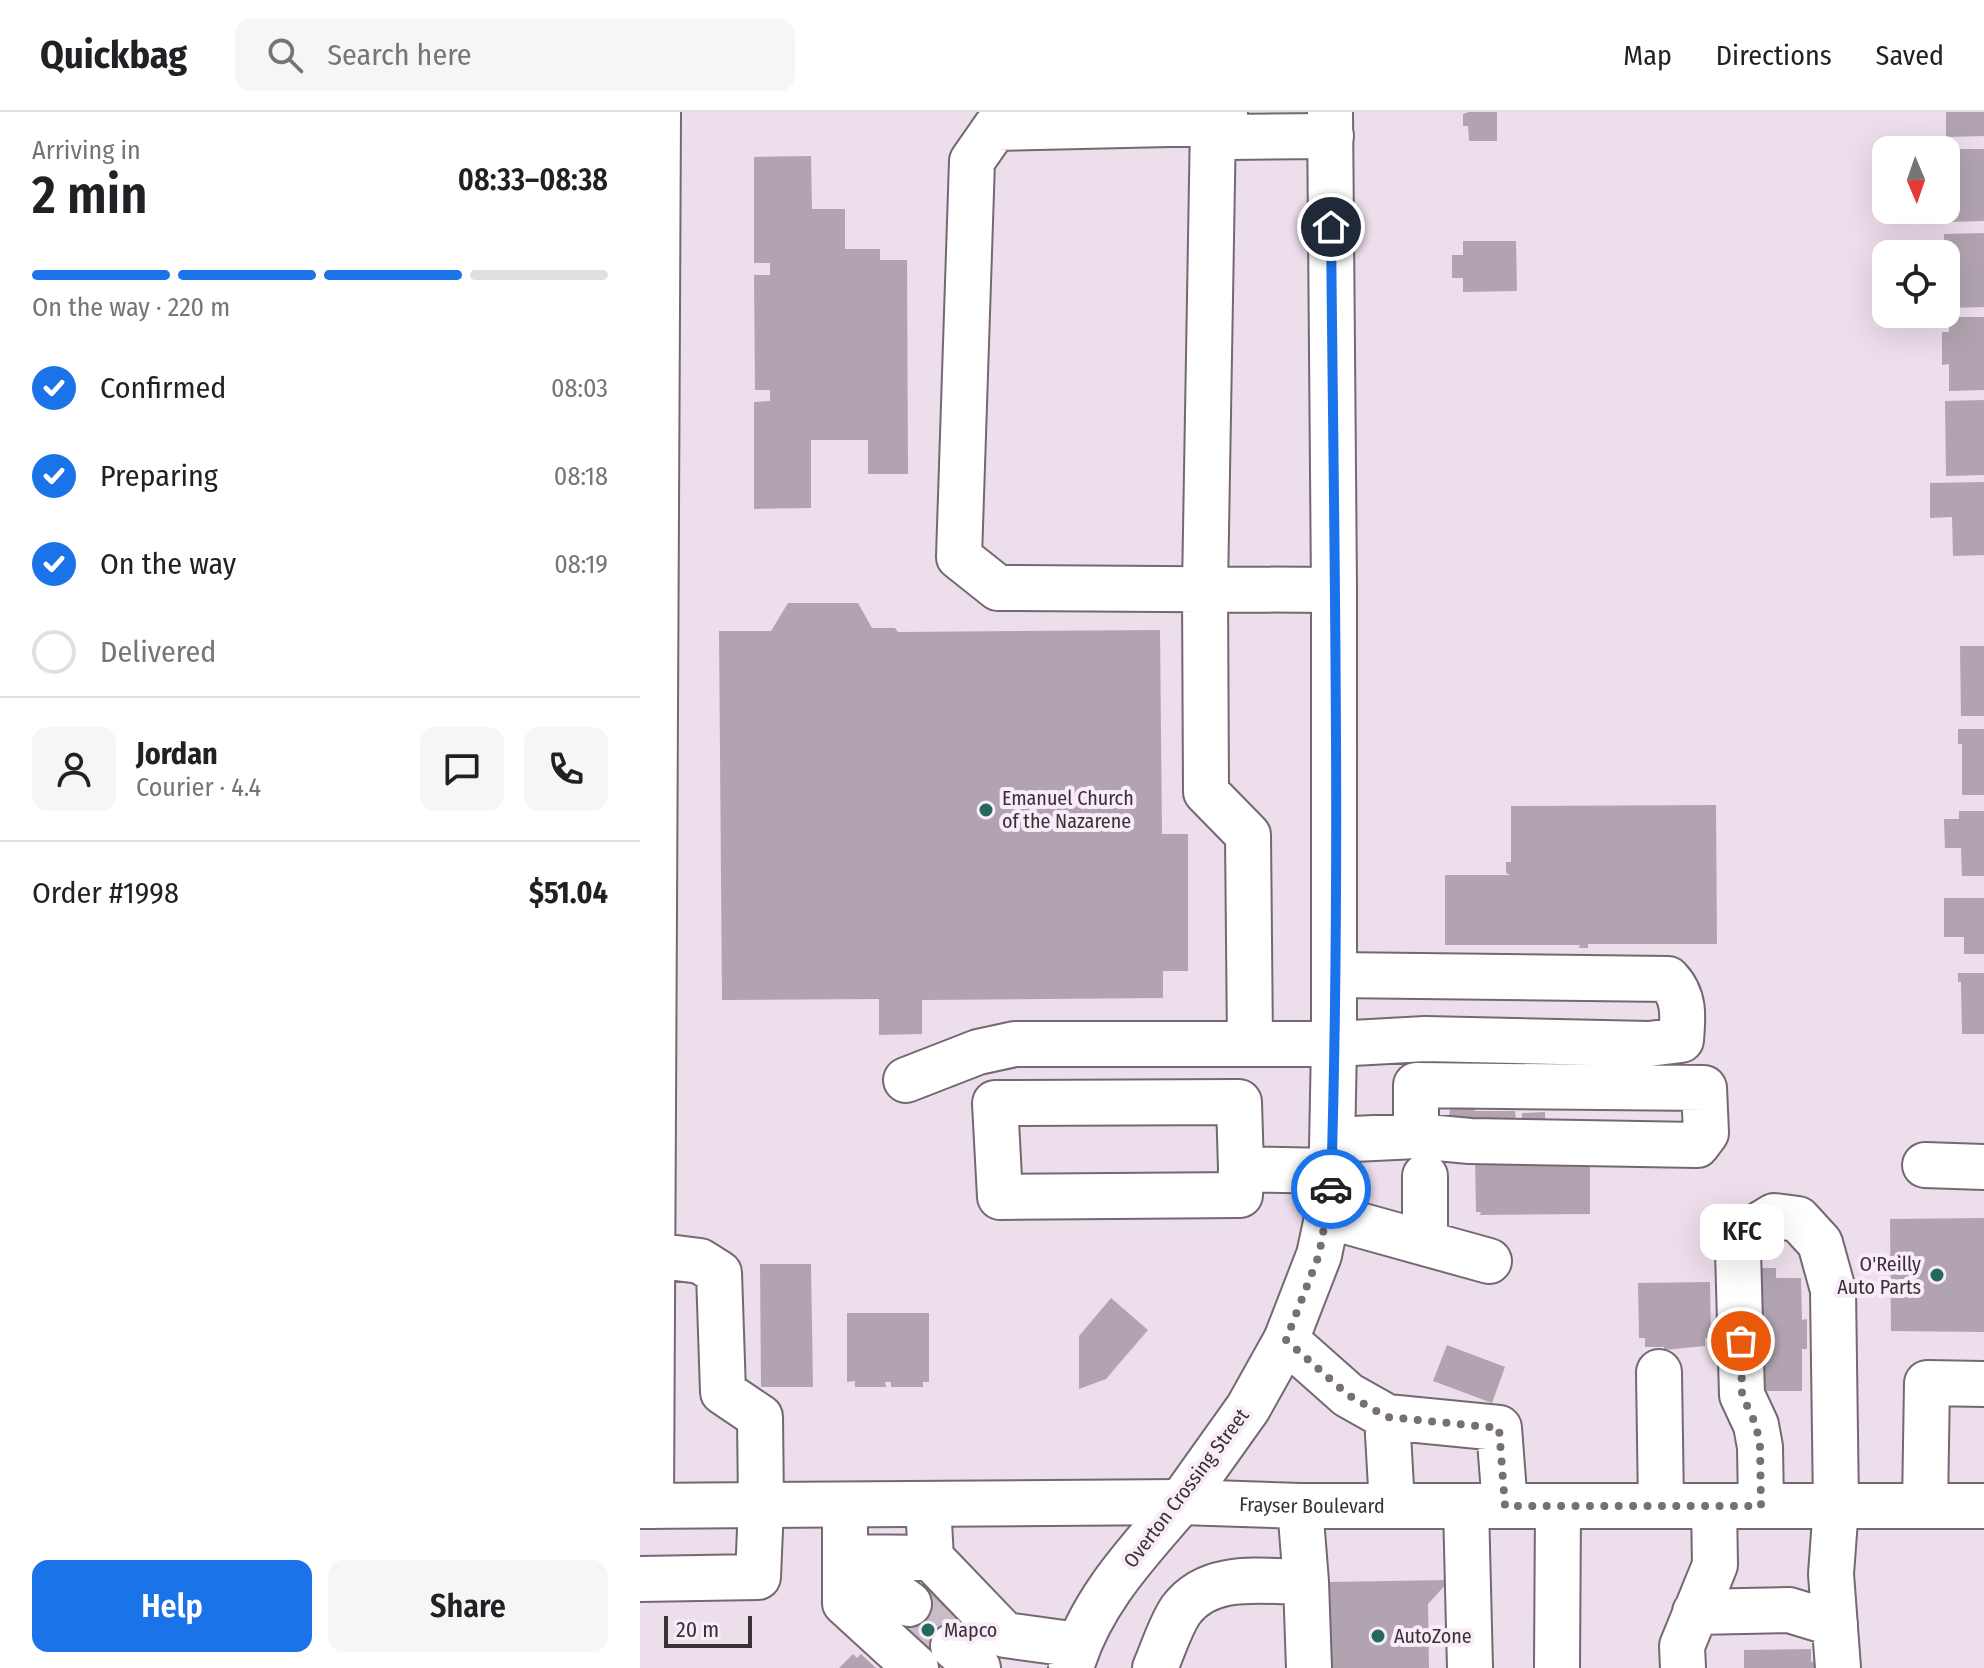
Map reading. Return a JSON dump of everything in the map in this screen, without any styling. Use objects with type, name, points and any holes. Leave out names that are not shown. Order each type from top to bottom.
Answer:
[{"type":"main road","points":[[646,1506],[652,1255],[646,1203],[658,112]]},
{"type":"main road","points":[[1219,118],[1229,137],[1330,124]]},
{"type":"main road","points":[[1219,118],[995,128],[972,161],[959,557],[998,588],[1334,590]]},
{"type":"main road","points":[[1219,118],[1205,589],[1206,792],[1248,835],[1250,1043]]},
{"type":"main road","name":"Overton Crossing Street","points":[[1074,1657],[1104,1595],[1181,1502],[1248,1408],[1286,1340],[1319,1255],[1331,1199],[1334,590],[1330,124]]},
{"type":"main road","points":[[906,1080],[978,1052],[1015,1044],[1334,1044],[1425,1039],[1649,1044],[1681,1040],[1683,1019],[1679,991],[1668,979],[1334,975]]},
{"type":"main road","points":[[1241,1169],[1333,1156],[1420,1156],[1470,1141],[1697,1145],[1706,1133],[1704,1088],[1416,1085],[1420,1156],[1425,1243]]},
{"type":"main road","points":[[1239,1102],[1241,1169],[1240,1195],[1000,1197],[995,1103],[1239,1102]]},
{"type":"main road","points":[[1925,1165],[1984,1167]]},
{"type":"main road","points":[[1327,1216],[1489,1261]]},
{"type":"main road","points":[[1761,1506],[1760,1447],[1756,1425],[1742,1395],[1738,1250],[1751,1230],[1774,1216],[1798,1219],[1820,1243],[1833,1290],[1836,1506],[1831,1574],[1838,1668]]},
{"type":"main road","points":[[640,1579],[758,1577],[761,1506],[760,1417],[723,1392],[719,1273],[700,1261],[652,1255]]},
{"type":"main road","points":[[1286,1340],[1348,1395],[1387,1417],[1499,1428],[1486,1506],[1470,1668]]},
{"type":"main road","points":[[1659,1372],[1661,1506]]},
{"type":"main road","points":[[1925,1506],[1927,1383],[1984,1384]]},
{"type":"main road","points":[[1387,1417],[1392,1505]]},
{"type":"main road","name":"Frayser Boulevard","points":[[646,1506],[1181,1502],[1300,1506],[1984,1506]]},
{"type":"main road","points":[[928,1505],[931,1558],[982,1654],[1074,1657]]},
{"type":"main road","points":[[845,1506],[845,1603],[916,1668]]},
{"type":"main road","points":[[1300,1506],[1309,1668]]},
{"type":"main road","points":[[1557,1668],[1558,1506]]},
{"type":"main road","points":[[1683,1668],[1682,1646],[1715,1565],[1714,1506]]},
{"type":"main road","points":[[845,1557],[931,1558]]},
{"type":"main road","points":[[845,1557],[909,1604]]},
{"type":"main road","points":[[1155,1668],[1181,1611],[1201,1591],[1226,1582],[1306,1582]]},
{"type":"main road","points":[[1695,1612],[1789,1610],[1835,1624]]},
{"type":"building","points":[[1497,112],[1497,141],[1469,141],[1468,126],[1463,126],[1463,114]]},
{"type":"building","points":[[1946,112],[1984,112],[1984,136],[1946,136]]},
{"type":"building","points":[[1960,149],[1984,149],[1984,221],[1960,222]]},
{"type":"building","points":[[811,156],[812,209],[845,209],[845,249],[880,249],[880,260],[907,260],[908,474],[868,474],[868,440],[811,440],[811,508],[754,509],[754,402],[770,401],[770,390],[755,390],[754,275],[770,275],[770,263],[754,263],[754,157]]},
{"type":"building","points":[[1984,233],[1984,307],[1960,308],[1960,240],[1944,240],[1944,234]]},
{"type":"building","points":[[1463,241],[1516,241],[1517,291],[1463,292],[1463,278],[1452,278],[1452,255],[1463,255]]},
{"type":"building","points":[[1960,317],[1984,317],[1984,390],[1949,391],[1949,364],[1942,365],[1942,332],[1949,332],[1949,328],[1960,328]]},
{"type":"building","points":[[1984,400],[1984,475],[1946,476],[1945,401]]},
{"type":"building","points":[[1984,482],[1984,555],[1953,556],[1952,517],[1930,518],[1930,483]]},
{"type":"building","points":[[788,603],[858,603],[872,628],[895,628],[898,632],[1160,630],[1162,834],[1188,834],[1188,971],[1163,971],[1163,998],[922,1000],[922,1034],[879,1035],[879,999],[722,1000],[719,631],[771,631]]},
{"type":"building","points":[[1960,646],[1984,646],[1984,716],[1961,716]]},
{"type":"building","points":[[1958,729],[1984,729],[1984,795],[1962,795],[1962,744],[1958,744]]},
{"type":"building","points":[[1716,805],[1717,944],[1588,944],[1588,948],[1579,948],[1580,945],[1445,945],[1445,875],[1510,875],[1506,873],[1506,862],[1511,862],[1511,806]]},
{"type":"building","points":[[1959,811],[1984,811],[1984,876],[1962,876],[1961,848],[1945,848],[1944,819],[1959,819]]},
{"type":"building","points":[[1944,898],[1984,898],[1984,954],[1964,954],[1964,937],[1944,937]]},
{"type":"building","points":[[1958,973],[1984,973],[1984,1034],[1962,1034],[1961,982],[1958,982]]},
{"type":"building","points":[[1475,1108],[1475,1111],[1515,1111],[1516,1119],[1522,1119],[1522,1113],[1545,1112],[1545,1129],[1448,1124],[1450,1109]]},
{"type":"building","points":[[1590,1158],[1590,1214],[1480,1215],[1481,1212],[1476,1212],[1475,1160]]},
{"type":"building","name":"O'Reilly Auto Parts","points":[[1984,1218],[1984,1332],[1891,1331],[1890,1219]]},
{"type":"building","points":[[760,1264],[811,1264],[813,1387],[761,1387]]},
{"type":"building","points":[[1762,1268],[1776,1268],[1776,1278],[1801,1278],[1802,1320],[1807,1319],[1807,1349],[1802,1349],[1802,1391],[1760,1391],[1758,1278],[1762,1279]]},
{"type":"building","points":[[1710,1282],[1711,1338],[1705,1338],[1705,1346],[1664,1350],[1664,1347],[1645,1347],[1645,1338],[1639,1338],[1638,1283]]},
{"type":"building","points":[[1111,1298],[1148,1330],[1106,1379],[1079,1389],[1079,1336]]},
{"type":"building","points":[[847,1313],[929,1313],[929,1382],[923,1382],[923,1387],[891,1387],[891,1382],[885,1382],[886,1387],[855,1387],[855,1381],[847,1382]]},
{"type":"building","points":[[1447,1345],[1505,1367],[1492,1403],[1433,1381]]},
{"type":"building","points":[[932,1579],[973,1627],[932,1668],[887,1627]]},
{"type":"building","name":"AutoZone","points":[[1450,1580],[1428,1604],[1429,1668],[1328,1668],[1327,1582]]},
{"type":"building","points":[[1811,1649],[1811,1662],[1819,1661],[1819,1668],[1744,1668],[1744,1650]]},
{"type":"building","points":[[853,1654],[857,1658],[861,1654],[876,1668],[839,1668]]},
{"type":"tunnel","points":[[909,1604],[953,1646]]},
{"type":"way so far","points":[[1331,1189],[1319,1255],[1286,1340],[1348,1395],[1387,1417],[1499,1428],[1505,1506],[1761,1506],[1760,1447],[1756,1425],[1742,1395],[1741,1341]]},
{"type":"place","name":"Emanuel Church of the Nazarene","points":[[986,810]]},
{"type":"place","name":"O'Reilly Auto Parts","points":[[1937,1275]]},
{"type":"place","name":"KFC","points":[[1741,1341]]},
{"type":"place","name":"Mapco","points":[[928,1630]]},
{"type":"place","name":"AutoZone","points":[[1378,1636]]},
{"type":"route","points":[[1331,227],[1334,1111],[1331,1189]]}]
